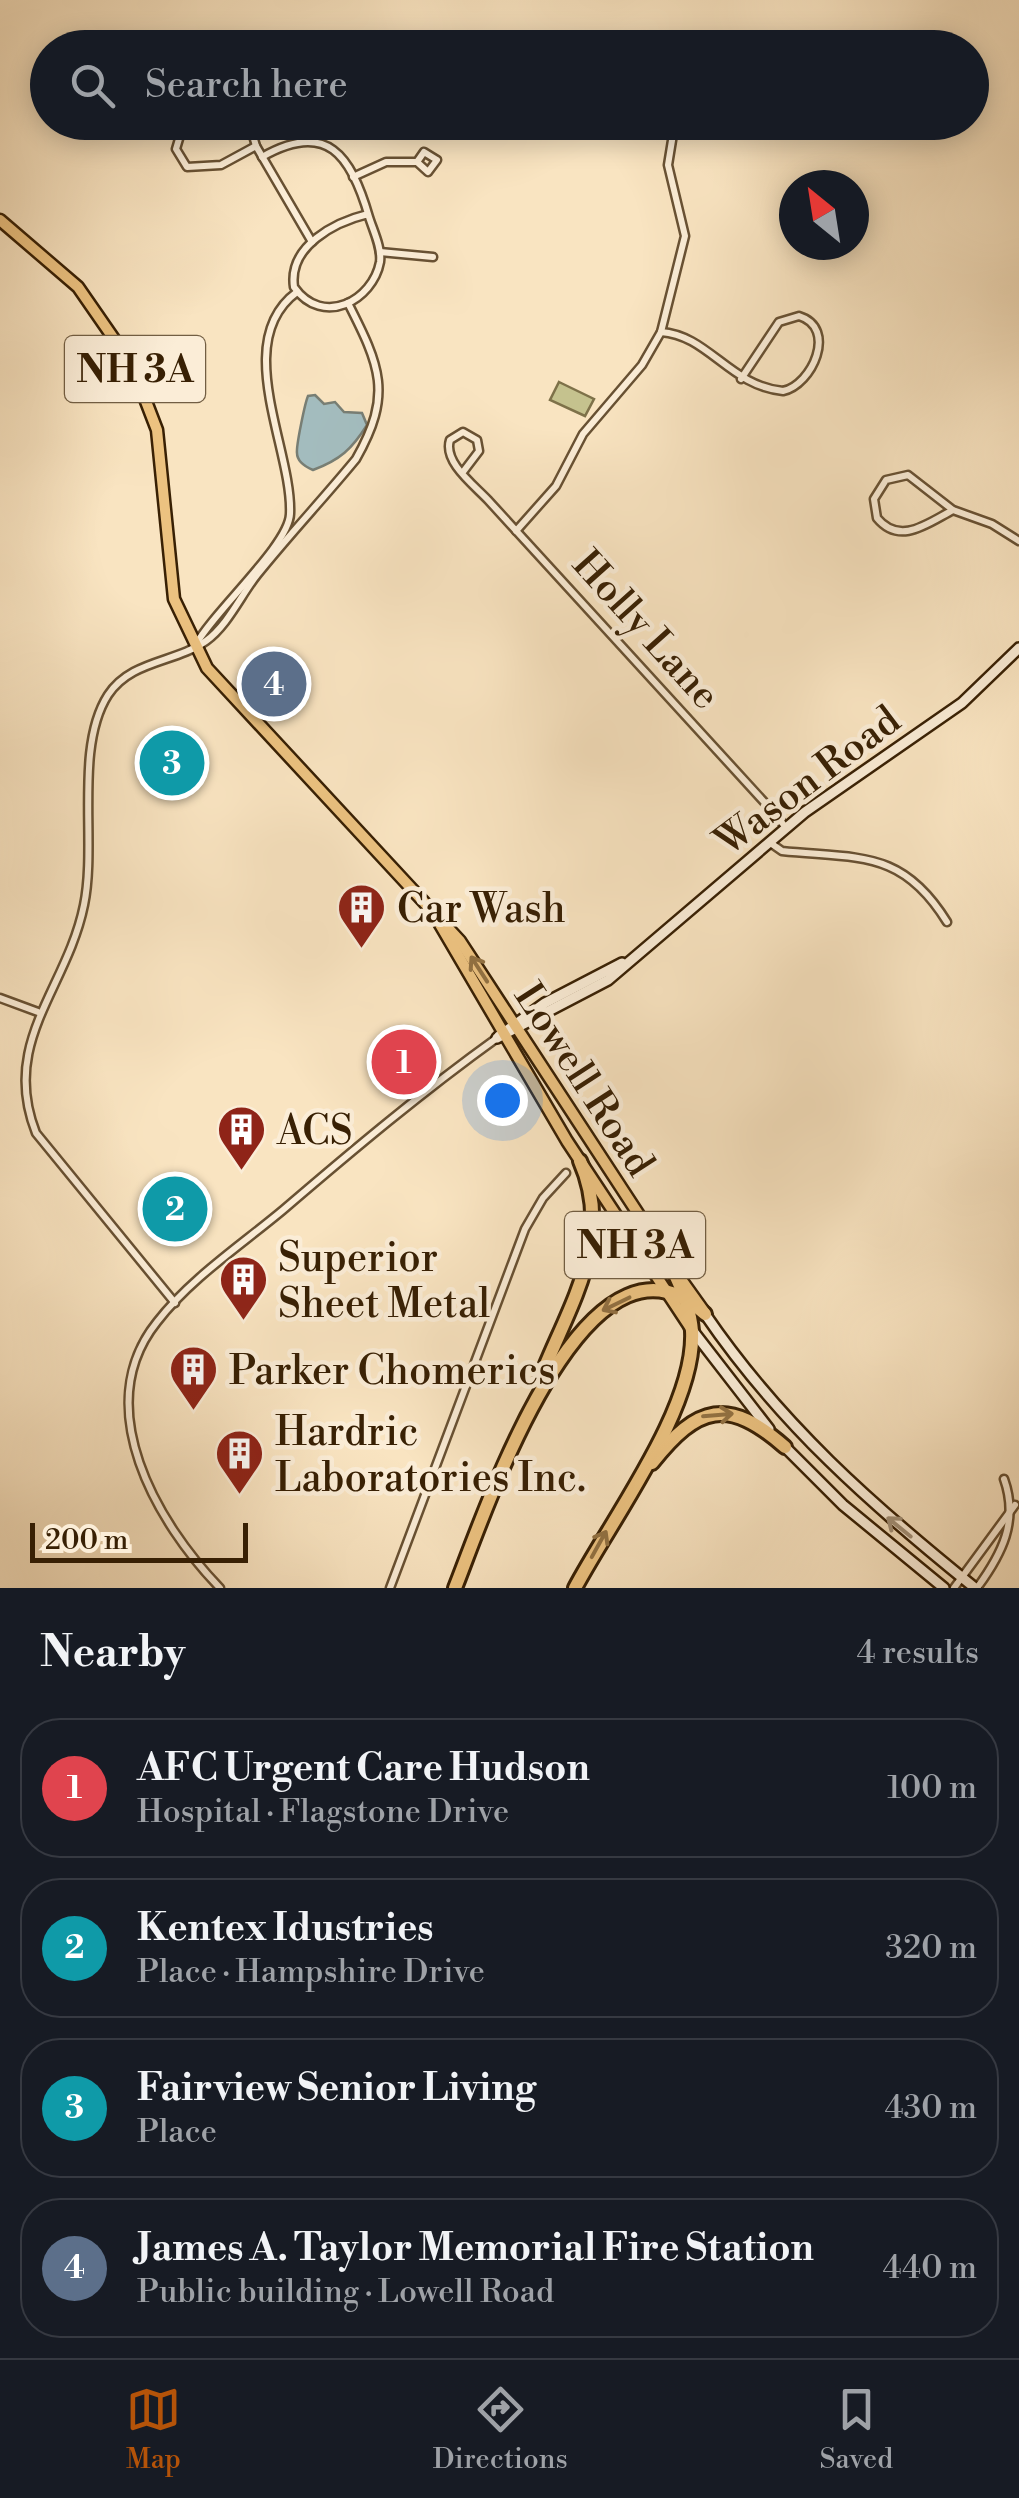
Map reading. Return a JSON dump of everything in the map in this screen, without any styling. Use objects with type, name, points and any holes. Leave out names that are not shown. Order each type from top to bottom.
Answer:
[{"type":"highway","points":[[456,1588],[590,1256],[593,1210],[580,1161]]},
{"type":"highway","points":[[575,1588],[681,1396],[692,1329],[685,1298],[668,1259]]},
{"type":"highway","points":[[513,1452],[553,1368],[580,1330],[623,1299],[668,1294],[685,1298],[705,1314]]},
{"type":"highway","points":[[624,1500],[671,1441],[708,1414],[745,1417],[785,1447]]},
{"type":"main road","name":"Lowell Road","points":[[0,220],[78,286],[113,332],[143,388],[162,459],[174,598],[195,647],[235,702],[431,906],[469,953],[668,1259],[750,1376],[805,1440],[874,1506],[976,1588]]},
{"type":"main road","name":"Wason Road","points":[[501,1036],[608,980],[786,828],[883,753],[962,703],[1019,648]]},
{"type":"main road","name":"Lowell Road","points":[[431,906],[501,1036],[692,1329],[785,1447],[843,1505],[944,1588]]},
{"type":"street","points":[[178,140],[176,148],[187,167],[222,165],[256,146]]},
{"type":"street","points":[[254,140],[312,242]]},
{"type":"street","points":[[516,531],[556,486],[584,434],[642,365],[660,332],[684,242],[683,218],[668,164],[672,140]]},
{"type":"street","points":[[262,157],[292,142],[323,142],[338,151],[353,177],[380,252],[378,268],[348,304],[333,310],[320,308],[297,292]]},
{"type":"street","points":[[353,177],[383,162],[417,162]]},
{"type":"street","points":[[195,647],[279,541],[290,515],[265,363],[273,330],[297,292],[294,265],[312,242],[368,214]]},
{"type":"street","points":[[380,252],[433,256]]},
{"type":"street","points":[[175,1303],[46,1146],[28,1118],[20,1068],[38,1012],[68,953],[84,905],[93,735],[102,707],[131,673],[195,647],[215,632],[356,459],[377,408],[379,368],[348,304]]},
{"type":"street","points":[[660,332],[687,338],[741,379],[776,391],[796,387],[819,348],[816,326],[799,316],[779,322],[741,379]]},
{"type":"street","points":[[463,432],[474,436],[479,451],[463,472],[447,450],[453,436],[463,432]]},
{"type":"street","name":"Holly Lane","points":[[463,472],[786,828]]},
{"type":"street","points":[[953,510],[911,531],[896,532],[880,522],[874,499],[882,483],[904,475],[921,482],[953,510],[992,524],[1019,542]]},
{"type":"street","points":[[290,515],[302,525]]},
{"type":"street","points":[[769,842],[782,851],[894,866],[928,891],[947,922]]},
{"type":"street","points":[[0,998],[38,1012]]},
{"type":"street","points":[[220,1588],[191,1554],[159,1504],[132,1434],[130,1384],[139,1352],[175,1303],[354,1146],[501,1036]]},
{"type":"street","points":[[390,1588],[528,1224],[543,1198],[566,1173]]},
{"type":"street","points":[[976,1588],[1014,1537],[1015,1504],[1004,1479]]},
{"type":"street","points":[[954,1588],[1015,1504]]},
{"type":"shaded area","points":[[559,382],[594,399],[585,416],[550,400]]},
{"type":"water","points":[[315,395],[324,404],[335,402],[344,412],[362,413],[367,425],[344,453],[313,470],[300,462],[297,449],[308,396]]},
{"type":"place","name":"James A. Taylor Memorial Fire Station","points":[[274,684]]},
{"type":"place","name":"Fairview Senior Living","points":[[172,763]]},
{"type":"place","name":"Car Wash","points":[[362,950]]},
{"type":"place","name":"AFC Urgent Care Hudson","points":[[404,1062]]},
{"type":"place","name":"ACS","points":[[242,1172]]},
{"type":"place","name":"Kentex Idustries","points":[[175,1209]]},
{"type":"place","name":"Superior Sheet Metal","points":[[243,1322]]},
{"type":"place","name":"Parker Chomerics","points":[[194,1412]]},
{"type":"place","name":"Hardric Laboratories Inc.","points":[[240,1496]]}]
